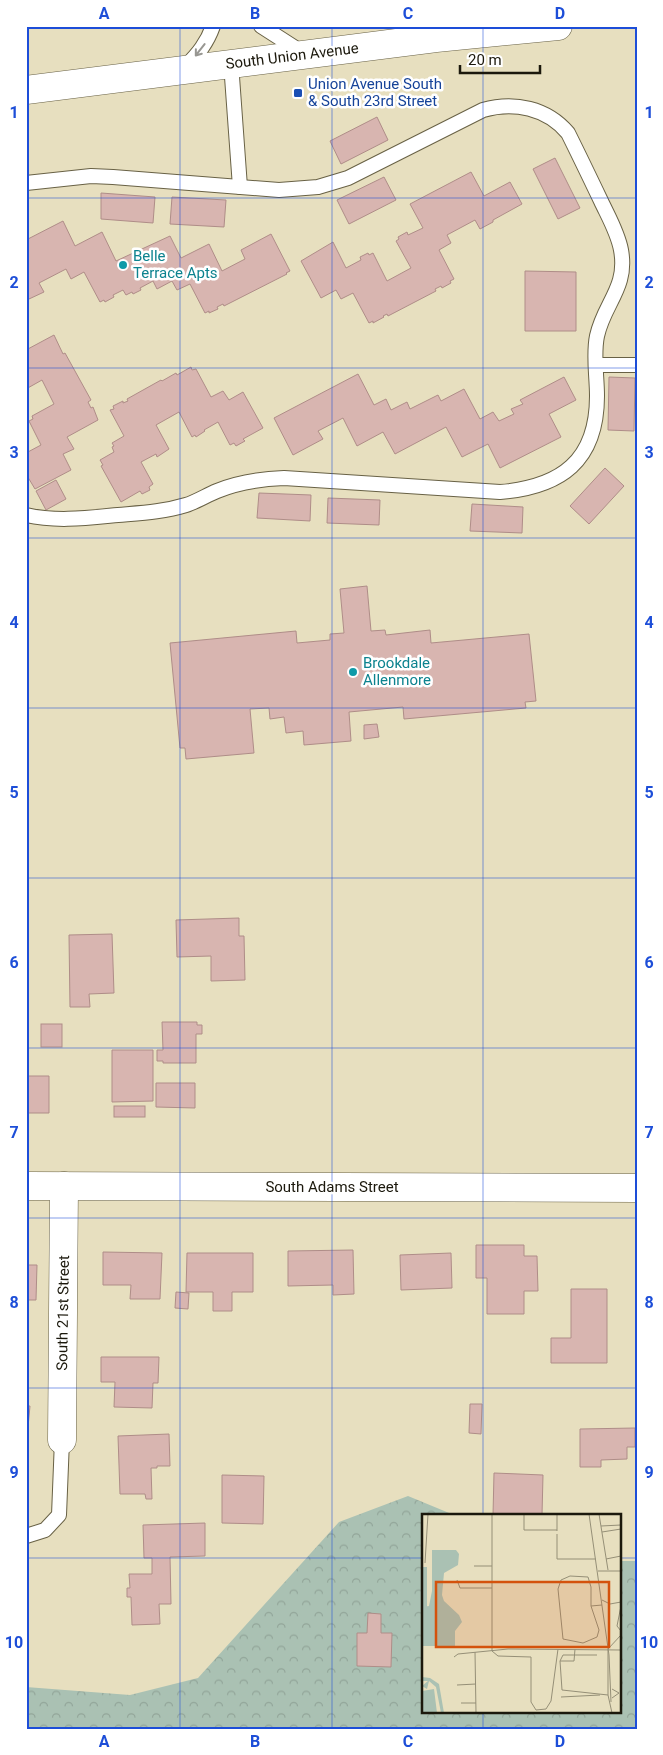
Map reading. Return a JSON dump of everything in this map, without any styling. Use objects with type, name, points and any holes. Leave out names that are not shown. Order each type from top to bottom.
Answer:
[{"type":"street","name":"South Union Avenue","points":[[26,90],[436,38],[558,26]]},
{"type":"street","name":"South Adams Street","points":[[26,1186],[637,1188]]},
{"type":"street","name":"South 21st Street","points":[[62,1440],[64,1186]]},
{"type":"lane","points":[[182,70],[200,52],[213,26]]},
{"type":"lane","points":[[261,26],[306,54]]},
{"type":"lane","points":[[231,63],[240,187]]},
{"type":"lane","points":[[26,183],[91,176],[300,190],[348,178],[466,118],[492,107],[525,108],[550,116],[560,123],[568,133],[618,239],[622,262],[621,280],[600,326],[596,343],[596,416],[594,431],[576,463],[565,473],[549,482],[531,488],[500,492],[284,478],[264,479],[242,482],[218,490],[188,504],[164,511],[74,520],[38,518],[26,515]]},
{"type":"lane","points":[[596,365],[637,365]]},
{"type":"lane","points":[[26,1536],[46,1530],[59,1515],[62,1440]]},
{"type":"green space","points":[[408,1496],[452,1514],[422,1514],[422,1712],[620,1712],[620,1561],[637,1561],[637,1729],[26,1729],[26,1687],[130,1695],[198,1678],[339,1522]]},
{"type":"building","points":[[377,117],[388,140],[341,164],[330,141]]},
{"type":"building","points":[[555,158],[580,208],[558,219],[533,169]]},
{"type":"building","points":[[471,172],[484,196],[510,182],[522,204],[480,229],[475,220],[447,235],[451,243],[439,250],[454,279],[450,281],[451,283],[442,288],[441,286],[435,289],[436,291],[388,316],[387,314],[383,316],[373,323],[373,321],[369,323],[353,293],[341,299],[336,290],[321,298],[301,261],[333,242],[346,268],[361,260],[360,257],[373,253],[387,281],[411,268],[396,241],[399,239],[398,237],[407,232],[408,235],[423,228],[410,204]]},
{"type":"building","points":[[384,177],[396,200],[349,224],[337,200]]},
{"type":"building","points":[[101,193],[155,197],[153,223],[101,219]]},
{"type":"building","points":[[172,197],[226,200],[224,227],[170,224]]},
{"type":"building","name":"Belle Terrace Apts","points":[[63,221],[75,246],[102,232],[116,261],[170,236],[181,258],[209,244],[222,271],[245,259],[241,250],[271,234],[290,271],[224,306],[223,304],[217,307],[218,309],[209,313],[209,311],[205,313],[190,284],[177,290],[172,281],[157,289],[153,281],[133,294],[132,292],[126,295],[123,290],[105,302],[104,300],[100,302],[84,272],[71,279],[66,269],[39,283],[44,292],[29,299],[28,297],[26,298],[26,240]]},
{"type":"building","points":[[525,271],[576,272],[576,331],[525,331]]},
{"type":"building","points":[[54,335],[63,354],[65,353],[91,400],[88,402],[91,408],[93,407],[98,420],[67,437],[74,449],[63,454],[71,470],[35,489],[26,474],[26,453],[41,445],[29,421],[33,419],[32,416],[54,404],[42,380],[26,389],[26,350]]},
{"type":"building","points":[[191,367],[192,370],[196,369],[211,397],[223,391],[229,400],[243,392],[263,428],[243,439],[245,441],[236,446],[234,443],[230,445],[218,422],[196,437],[195,435],[192,437],[179,412],[156,425],[169,449],[157,457],[156,454],[141,462],[153,484],[149,487],[150,490],[142,494],[140,491],[121,502],[101,466],[103,465],[100,460],[114,452],[112,443],[124,436],[110,410],[114,409],[113,406],[123,401],[123,403],[128,401],[127,399],[161,380],[176,373],[177,375]]},
{"type":"building","points":[[358,374],[374,405],[386,399],[391,410],[407,402],[410,409],[438,395],[441,401],[464,389],[480,419],[493,412],[499,421],[514,414],[511,409],[523,404],[520,400],[564,377],[576,400],[549,414],[561,437],[500,468],[488,444],[462,457],[446,427],[395,454],[383,432],[357,446],[343,418],[318,431],[323,439],[293,455],[274,418]]},
{"type":"building","points":[[609,377],[635,378],[634,431],[608,430]]},
{"type":"building","points":[[605,468],[624,486],[589,524],[570,506]]},
{"type":"building","points":[[56,480],[66,499],[46,510],[36,491]]},
{"type":"building","points":[[259,493],[311,495],[310,521],[257,518]]},
{"type":"building","points":[[328,498],[380,500],[379,525],[327,523]]},
{"type":"building","points":[[472,504],[523,507],[522,533],[470,531]]},
{"type":"building","name":"Brookdale Allenmore","points":[[367,586],[371,631],[385,630],[386,635],[430,630],[431,643],[529,634],[536,701],[525,702],[526,708],[404,719],[403,707],[349,712],[351,741],[304,745],[303,731],[286,733],[284,717],[270,719],[269,708],[250,709],[254,753],[186,759],[185,748],[180,748],[170,643],[296,631],[297,643],[330,640],[330,634],[344,633],[340,589]]},
{"type":"building","points":[[377,724],[379,737],[364,739],[364,725]]},
{"type":"building","points":[[239,918],[239,936],[244,936],[245,980],[211,981],[211,956],[177,957],[176,920]]},
{"type":"building","points":[[112,934],[114,993],[89,994],[90,1007],[70,1007],[69,935]]},
{"type":"building","points":[[162,1022],[197,1022],[197,1025],[202,1025],[202,1034],[196,1034],[196,1063],[163,1063],[163,1061],[157,1061],[157,1050],[163,1050]]},
{"type":"building","points":[[41,1024],[62,1024],[62,1047],[41,1047]]},
{"type":"building","points":[[112,1050],[153,1050],[153,1101],[112,1102]]},
{"type":"building","points":[[26,1076],[49,1076],[49,1113],[27,1113]]},
{"type":"building","points":[[156,1083],[195,1083],[195,1108],[156,1107]]},
{"type":"building","points":[[114,1106],[145,1106],[145,1117],[114,1117]]},
{"type":"building","points":[[476,1245],[524,1245],[524,1256],[537,1256],[538,1291],[524,1291],[524,1314],[487,1314],[487,1278],[476,1278]]},
{"type":"building","points":[[353,1250],[354,1294],[333,1295],[333,1285],[288,1286],[288,1251]]},
{"type":"building","points":[[103,1252],[162,1253],[160,1299],[130,1299],[131,1285],[103,1285]]},
{"type":"building","points":[[187,1253],[253,1253],[253,1292],[232,1292],[232,1311],[213,1311],[213,1292],[186,1292]]},
{"type":"building","points":[[451,1253],[452,1288],[401,1290],[400,1255]]},
{"type":"building","points":[[26,1265],[37,1265],[36,1300],[26,1300]]},
{"type":"building","points":[[571,1289],[607,1289],[607,1363],[551,1363],[551,1338],[571,1338]]},
{"type":"building","points":[[176,1292],[189,1293],[188,1309],[175,1308]]},
{"type":"building","points":[[101,1357],[159,1357],[158,1383],[153,1383],[152,1408],[114,1407],[115,1382],[101,1382]]},
{"type":"building","points":[[470,1404],[482,1404],[481,1434],[469,1433]]},
{"type":"building","points":[[26,1406],[30,1406],[28,1427],[26,1427]]},
{"type":"building","points":[[635,1428],[635,1447],[627,1447],[627,1459],[601,1460],[601,1467],[580,1467],[580,1429]]},
{"type":"building","points":[[169,1434],[170,1466],[151,1468],[152,1499],[146,1499],[145,1494],[120,1494],[118,1436]]},
{"type":"building","points":[[494,1473],[543,1475],[542,1514],[493,1514]]},
{"type":"building","points":[[222,1475],[264,1476],[263,1524],[222,1523]]},
{"type":"building","points":[[205,1523],[205,1556],[170,1557],[171,1604],[159,1604],[160,1624],[132,1625],[131,1597],[127,1597],[127,1588],[130,1588],[129,1574],[152,1574],[152,1558],[144,1558],[143,1525]]},
{"type":"building","points":[[368,1613],[381,1614],[381,1633],[392,1633],[391,1667],[357,1666],[357,1633],[367,1633]]},
{"type":"place","name":"Union Avenue South & South 23rd Street","points":[[298,93]]},
{"type":"place","name":"Belle Terrace Apts","points":[[123,265]]},
{"type":"place","name":"Brookdale Allenmore","points":[[353,672]]}]
